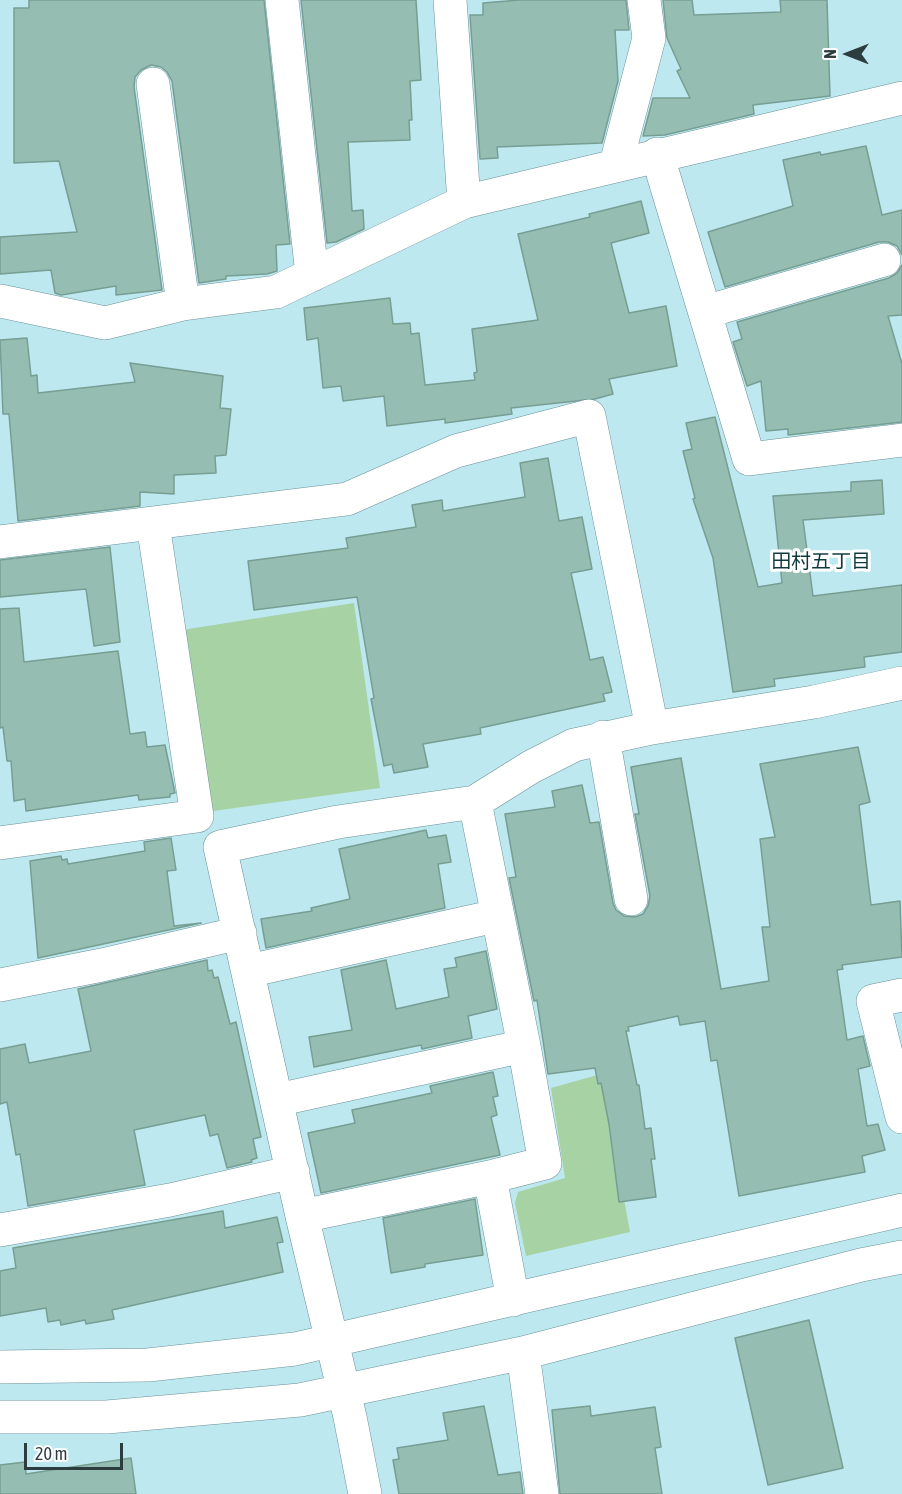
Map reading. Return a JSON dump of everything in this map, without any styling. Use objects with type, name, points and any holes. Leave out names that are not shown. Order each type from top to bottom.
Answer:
[{"type":"street","points":[[282,0],[312,275]]},
{"type":"street","points":[[450,0],[464,202]]},
{"type":"street","points":[[616,164],[649,38],[644,0]]},
{"type":"street","points":[[153,84],[173,146],[183,304]]},
{"type":"street","points":[[0,301],[105,323],[183,304],[276,292],[464,202],[657,154],[902,98]]},
{"type":"street","points":[[657,154],[749,459],[902,440]]},
{"type":"street","points":[[705,312],[884,261]]},
{"type":"street","points":[[0,542],[347,499],[456,451],[589,416],[652,728]]},
{"type":"street","points":[[0,843],[197,816],[153,524]]},
{"type":"street","points":[[365,1494],[344,1392],[302,1216],[220,847],[338,822],[475,801],[574,745],[603,737],[814,702],[902,683]]},
{"type":"street","points":[[603,737],[631,899]]},
{"type":"street","points":[[302,1216],[490,1177],[544,1163],[524,1046],[475,801]]},
{"type":"street","points":[[248,971],[496,915]]},
{"type":"street","points":[[0,985],[102,965],[240,933]]},
{"type":"street","points":[[902,995],[873,1000],[902,1117]]},
{"type":"street","points":[[277,1100],[524,1046]]},
{"type":"street","points":[[0,1230],[170,1200],[293,1173]]},
{"type":"street","points":[[490,1177],[513,1300]]},
{"type":"street","points":[[0,1367],[148,1365],[295,1349],[513,1300],[851,1219],[902,1210]]},
{"type":"street","points":[[0,1417],[107,1417],[190,1412],[300,1400],[523,1353],[861,1265],[902,1257]]},
{"type":"street","points":[[523,1353],[542,1494]]},
{"type":"green space","points":[[354,603],[380,788],[206,812],[182,630]]},
{"type":"green space","points":[[601,1074],[630,1232],[526,1256],[515,1203],[518,1192],[565,1178],[551,1088]]},
{"type":"building","points":[[29,0],[264,0],[290,244],[276,245],[277,271],[267,274],[226,276],[226,279],[199,283],[172,81],[161,67],[151,65],[141,70],[135,77],[134,87],[162,290],[116,295],[116,286],[61,295],[55,293],[51,270],[0,274],[0,237],[77,232],[59,161],[14,163],[14,8],[29,8]]},
{"type":"building","points":[[301,0],[416,0],[421,80],[410,81],[412,120],[409,120],[410,140],[348,142],[352,211],[363,210],[364,229],[336,242],[327,243]]},
{"type":"building","points":[[519,0],[626,0],[629,30],[615,30],[618,81],[602,143],[497,147],[498,158],[480,159],[470,15],[483,15],[483,3]]},
{"type":"building","points":[[663,0],[692,0],[694,15],[781,12],[780,0],[827,0],[830,96],[753,105],[754,114],[665,135],[643,136],[653,98],[690,98],[677,71],[681,69],[667,38]]},
{"type":"building","points":[[866,146],[882,215],[902,210],[902,255],[897,246],[888,242],[879,242],[725,287],[708,232],[793,206],[783,160]]},
{"type":"building","points":[[641,201],[649,233],[611,243],[629,313],[666,306],[677,366],[609,379],[613,394],[595,399],[511,408],[512,414],[445,423],[445,419],[387,426],[384,396],[343,401],[341,386],[323,388],[318,338],[307,340],[304,308],[390,298],[393,324],[410,323],[411,334],[419,333],[425,385],[475,380],[474,373],[477,372],[472,329],[538,320],[518,234],[590,217],[589,214]]},
{"type":"building","points":[[902,265],[902,315],[888,316],[902,364],[902,422],[788,435],[788,429],[766,431],[761,381],[747,386],[733,342],[742,339],[737,322],[889,278],[897,273]]},
{"type":"building","points":[[27,338],[31,376],[37,375],[38,393],[135,382],[130,363],[223,376],[220,408],[231,409],[226,455],[215,456],[216,473],[174,475],[174,494],[140,492],[140,506],[18,521],[9,414],[3,414],[0,340]]},
{"type":"building","points":[[715,417],[758,587],[782,583],[773,496],[851,491],[851,482],[882,480],[884,514],[803,520],[813,596],[902,585],[902,652],[864,657],[865,667],[774,679],[775,686],[733,692],[713,558],[693,499],[695,498],[683,451],[692,449],[686,423]]},
{"type":"building","points":[[548,458],[559,521],[582,517],[592,569],[571,573],[590,660],[603,657],[612,692],[603,694],[605,701],[480,728],[481,734],[423,744],[428,767],[394,773],[392,764],[384,766],[371,699],[374,698],[357,597],[254,610],[248,561],[348,548],[346,538],[416,527],[412,505],[442,500],[443,511],[525,497],[520,463]]},
{"type":"building","points":[[110,547],[120,642],[94,646],[86,589],[0,597],[0,560]]},
{"type":"building","points":[[19,608],[24,662],[118,651],[130,734],[145,732],[147,747],[165,745],[175,793],[170,794],[170,797],[139,800],[138,795],[26,811],[25,799],[14,801],[11,761],[7,761],[3,727],[0,728],[0,609]]},
{"type":"building","points":[[858,747],[870,802],[859,805],[871,905],[900,901],[902,957],[842,965],[843,969],[837,970],[847,1040],[863,1036],[870,1066],[858,1069],[867,1126],[878,1124],[885,1150],[862,1156],[865,1172],[739,1196],[717,1060],[711,1061],[705,1021],[680,1025],[678,1016],[628,1027],[629,1031],[626,1031],[637,1085],[639,1085],[645,1129],[651,1128],[655,1159],[651,1159],[656,1197],[619,1202],[609,1124],[601,1083],[598,1084],[595,1068],[548,1074],[537,1000],[534,1001],[509,878],[516,877],[505,814],[555,807],[552,791],[582,785],[590,823],[599,822],[613,903],[616,910],[624,916],[635,917],[643,914],[650,896],[635,814],[639,814],[631,767],[681,758],[721,989],[769,981],[762,927],[770,927],[760,839],[775,837],[760,764]]},
{"type":"building","points":[[426,830],[428,838],[446,835],[451,862],[438,864],[445,908],[266,948],[261,919],[312,911],[311,908],[350,899],[339,849]]},
{"type":"building","points":[[171,838],[176,870],[167,871],[174,926],[201,923],[38,958],[30,861],[61,856],[62,860],[67,859],[68,864],[145,851],[144,842]]},
{"type":"building","points":[[486,951],[497,1009],[468,1016],[472,1038],[422,1049],[421,1045],[314,1067],[309,1037],[352,1030],[341,970],[386,960],[396,1009],[449,997],[444,969],[457,967],[455,958]]},
{"type":"building","points":[[207,960],[208,971],[212,970],[214,978],[218,977],[230,1024],[236,1022],[261,1137],[253,1139],[257,1158],[251,1160],[252,1162],[227,1168],[218,1134],[210,1136],[205,1115],[134,1130],[145,1185],[28,1206],[20,1154],[16,1155],[7,1102],[0,1104],[0,1049],[25,1044],[29,1063],[91,1051],[78,989]]},
{"type":"building","points":[[493,1072],[498,1096],[493,1097],[497,1115],[491,1117],[500,1155],[321,1193],[308,1133],[355,1123],[352,1110],[432,1093],[430,1086]]},
{"type":"building","points":[[475,1199],[483,1255],[425,1264],[425,1267],[391,1273],[383,1218]]},
{"type":"building","points":[[223,1211],[225,1228],[277,1217],[283,1242],[277,1243],[283,1272],[112,1310],[114,1319],[86,1324],[85,1320],[61,1325],[60,1320],[48,1322],[46,1308],[0,1316],[0,1271],[16,1268],[13,1248]]},
{"type":"building","points":[[809,1320],[843,1468],[768,1485],[735,1338]]},
{"type":"building","points":[[484,1406],[498,1475],[520,1472],[523,1494],[399,1494],[393,1460],[399,1459],[397,1448],[448,1440],[443,1413]]},
{"type":"building","points":[[590,1406],[591,1416],[655,1407],[661,1447],[655,1448],[662,1494],[560,1494],[552,1410]]},
{"type":"building","points":[[131,1458],[136,1494],[0,1494],[0,1465],[25,1462],[26,1474]]},
{"type":"district","name":"田村五丁目","points":[[821,562]]}]
